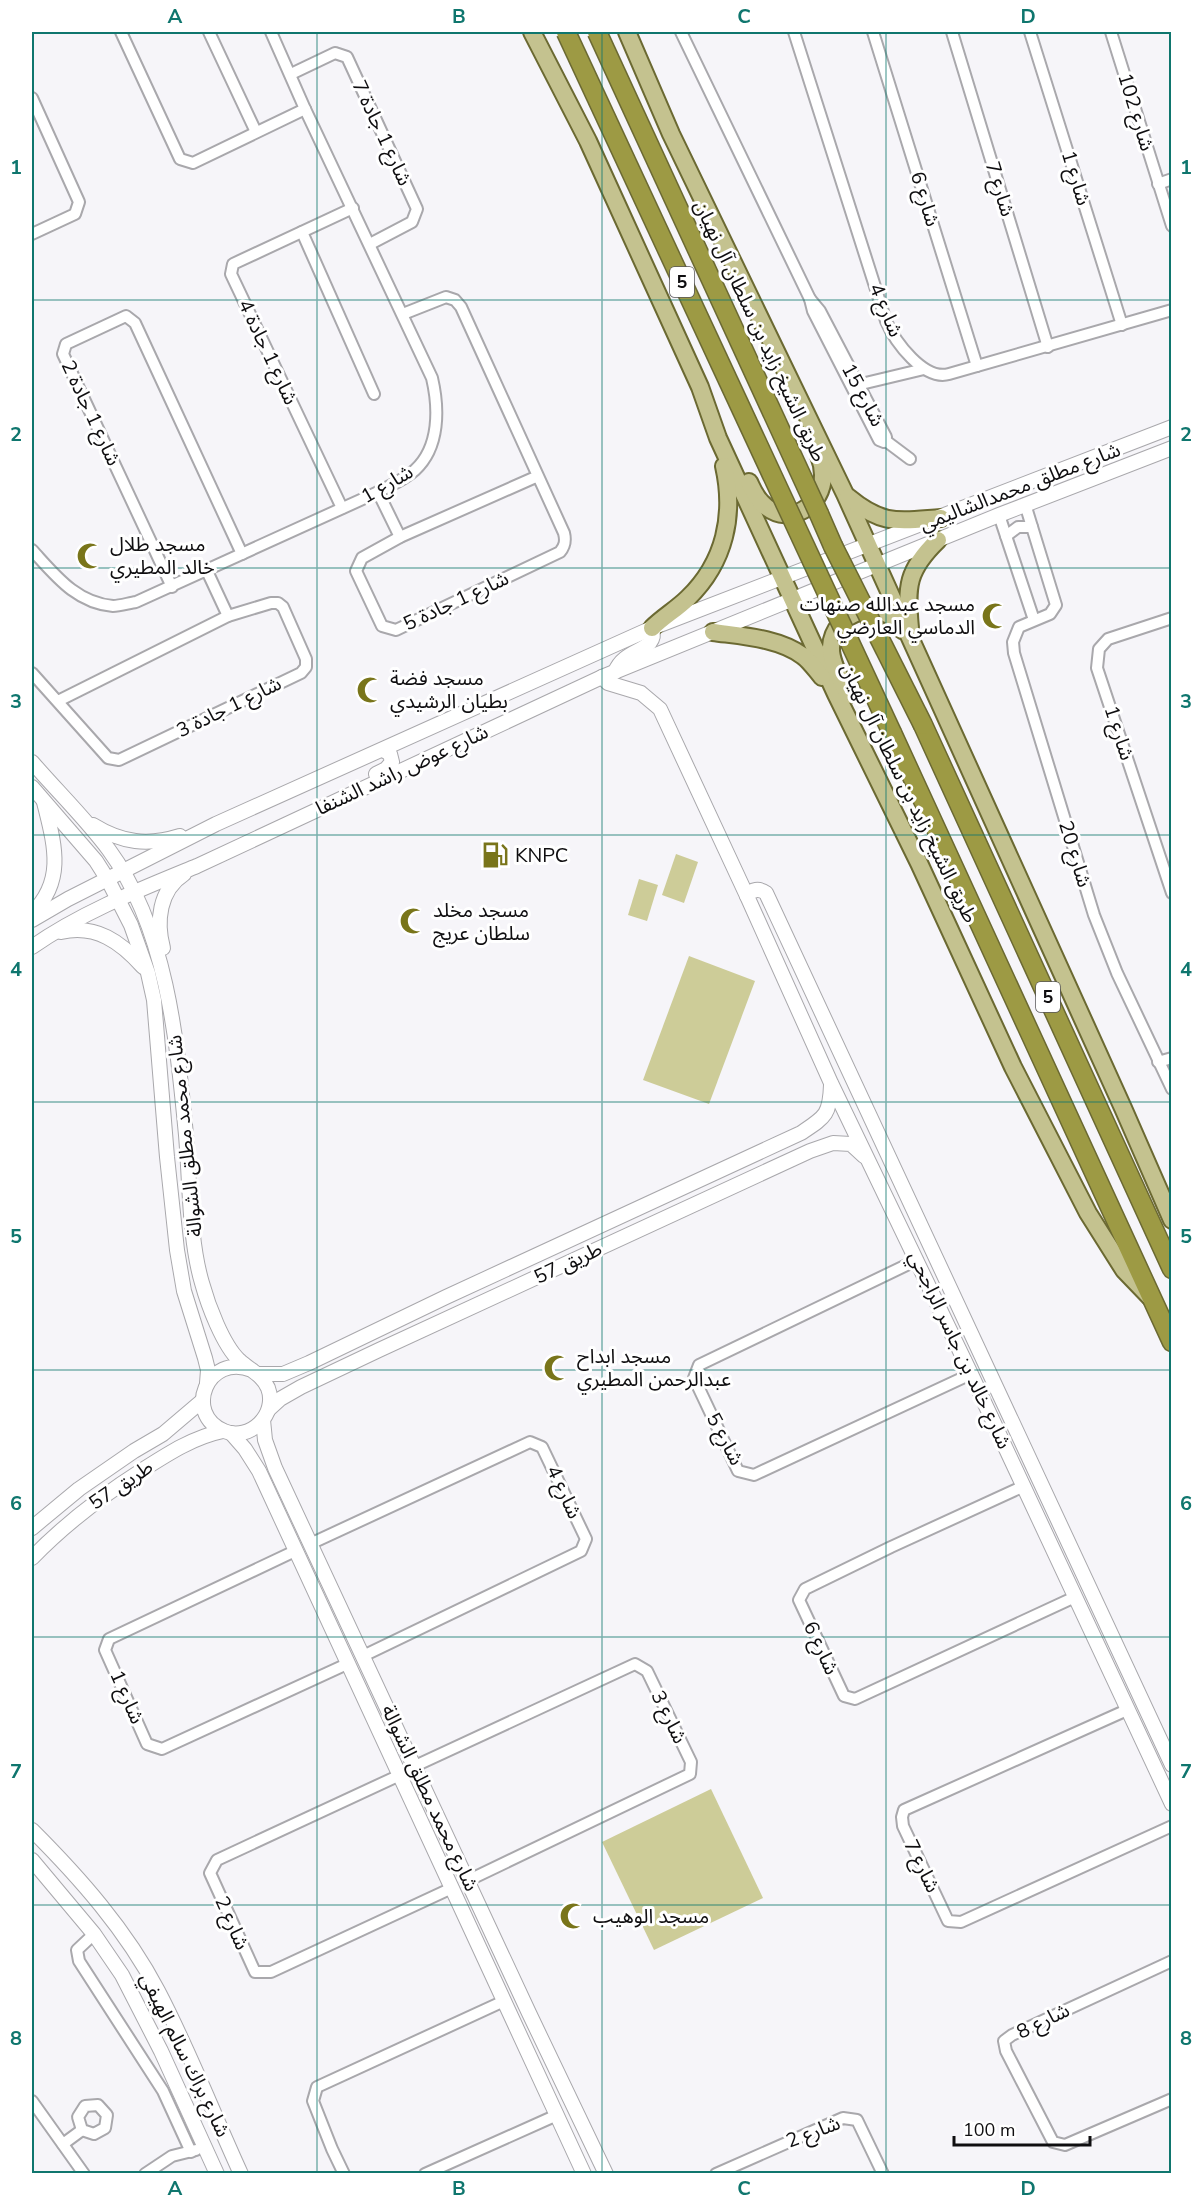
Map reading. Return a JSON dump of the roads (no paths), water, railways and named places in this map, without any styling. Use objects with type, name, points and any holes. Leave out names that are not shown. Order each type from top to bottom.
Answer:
[{"type":"highway","points":[[554,32],[576,52]]},
{"type":"highway","name":"طريق الشيخ زايد بن سلطان آل نهيان","points":[[566,32],[1172,1342]]},
{"type":"highway","name":"طريق الشيخ زايد بن سلطان آل نهيان","points":[[597,32],[833,546],[923,725],[1172,1269]]},
{"type":"main road","name":"طريق الشيخ زايد بن سلطان آل نهيان","points":[[532,32],[588,141],[700,387],[718,438],[792,600],[919,863],[1013,1068],[1073,1186],[1124,1270],[1150,1297]]},
{"type":"main road","name":"طريق الشيخ زايد بن سلطان آل نهيان","points":[[627,32],[671,134],[845,494],[1172,1220]]},
{"type":"main road","points":[[700,387],[761,503],[776,512],[785,514],[807,508],[821,492],[824,482],[823,467],[773,346]]},
{"type":"main road","points":[[652,628],[688,598],[710,572],[723,546],[728,529],[730,506],[728,480],[718,438]]},
{"type":"main road","points":[[845,494],[877,517],[907,520],[941,518]]},
{"type":"main road","points":[[912,641],[908,594],[912,573],[923,555],[938,540]]},
{"type":"main road","points":[[919,863],[832,656],[833,635],[837,626],[852,614],[875,610],[889,615],[900,626],[993,820]]},
{"type":"main road","points":[[713,632],[752,637],[789,648],[804,657],[836,694]]},
{"type":"street","points":[[121,32],[180,159],[193,163],[305,109]]},
{"type":"street","points":[[209,32],[256,132]]},
{"type":"street","name":"شارع 1","points":[[32,550],[63,585],[78,596],[92,602],[114,606],[136,602],[403,479],[420,464],[433,439],[437,419],[437,399],[432,378],[271,32]]},
{"type":"street","name":"شارع 15","points":[[681,32],[810,299],[813,310],[879,440],[882,443],[886,441],[886,437],[820,311],[810,299]]},
{"type":"street","name":"شارع 4","points":[[794,32],[886,321],[898,342],[924,369]]},
{"type":"street","name":"شارع 6","points":[[873,32],[977,366]]},
{"type":"street","name":"شارع 7","points":[[952,32],[1048,347]]},
{"type":"street","name":"شارع 1","points":[[1030,32],[1122,325]]},
{"type":"street","name":"شارع 102","points":[[1111,32],[1172,226]]},
{"type":"street","name":"شارع 1 جادة 7","points":[[291,75],[335,53],[347,57],[417,209],[412,222],[370,244]]},
{"type":"street","points":[[32,98],[79,202],[75,214],[32,234]]},
{"type":"street","points":[[1158,184],[1172,179]]},
{"type":"street","name":"شارع 1 جادة 4","points":[[342,508],[231,274],[233,264],[353,208]]},
{"type":"street","points":[[302,232],[374,394]]},
{"type":"street","name":"شارع 1 جادة 5","points":[[403,315],[446,297],[455,300],[461,307],[564,533],[564,547],[560,552],[396,630],[382,626],[356,571],[362,558],[400,537],[538,476]]},
{"type":"street","points":[[857,385],[924,369],[933,375],[944,376],[1172,310]]},
{"type":"street","name":"شارع 1 جادة 2","points":[[172,587],[63,354],[66,344],[126,316],[135,323],[242,554]]},
{"type":"street","name":"شارع مطلق محمدالشاليمي","points":[[833,559],[1172,427]]},
{"type":"street","points":[[886,441],[910,459]]},
{"type":"street","name":"شارع مطلق محمدالشاليمي","points":[[845,578],[1025,504],[1172,448]]},
{"type":"street","points":[[1109,452],[1106,461],[1108,466],[1114,470]]},
{"type":"street","points":[[378,492],[400,537]]},
{"type":"street","name":"شارع 20","points":[[1025,504],[1056,604],[1050,614],[1024,623],[1016,631],[1013,642],[1014,653],[1094,915],[1117,973],[1172,1089]]},
{"type":"street","points":[[999,515],[1034,620]]},
{"type":"street","points":[[1006,536],[1018,527],[1032,527]]},
{"type":"street","name":"شارع عوض راشد الشنفا","points":[[32,920],[216,824],[318,777],[383,750],[652,628],[833,559]]},
{"type":"street","points":[[207,571],[228,616]]},
{"type":"street","name":"شارع عوض راشد الشنفا","points":[[32,947],[47,936],[134,892],[197,866],[609,675],[845,578]]},
{"type":"street","name":"شارع 1 جادة 3","points":[[32,672],[108,758],[119,760],[301,673],[306,668],[306,659],[283,607],[278,603],[271,603],[228,616],[58,701]]},
{"type":"street","name":"شارع 1","points":[[1172,618],[1108,639],[1099,649],[1097,668],[1172,893]]},
{"type":"street","points":[[609,675],[625,657],[653,641],[652,628]]},
{"type":"street","name":"شارع خالد بن جاسر الراجحي","points":[[609,675],[609,683],[641,693],[660,709],[831,1083],[971,1374],[1126,1710],[1172,1804]]},
{"type":"street","points":[[285,824],[309,807],[390,766],[392,762],[390,754],[383,750]]},
{"type":"street","points":[[32,762],[82,818],[109,835],[132,841],[163,842],[216,824]]},
{"type":"street","name":"شارع محمد مطلق الشوالة","points":[[32,787],[96,861],[108,880],[131,925],[148,973],[154,1000],[175,1238],[184,1291],[208,1370],[207,1383]]},
{"type":"street","points":[[32,913],[43,903],[56,863],[43,800]]},
{"type":"street","name":"شارع محمد مطلق الشوالة","points":[[82,818],[109,850],[123,872],[134,892],[154,944],[177,1042],[200,1277],[208,1303],[230,1349],[238,1360],[255,1372]]},
{"type":"street","points":[[171,1009],[171,983],[160,938],[160,914],[164,898],[173,884],[197,866]]},
{"type":"street","name":"شارع خالد بن جاسر الراجحي","points":[[747,896],[756,890],[766,893],[1172,1765]]},
{"type":"street","points":[[47,936],[79,930],[101,934],[125,948],[148,973]]},
{"type":"street","points":[[1164,1068],[1172,1058]]},
{"type":"street","name":"طريق 57","points":[[255,1372],[283,1374],[801,1133],[823,1118],[830,1103],[831,1083]]},
{"type":"street","points":[[801,1133],[813,1141],[810,1150]]},
{"type":"street","name":"طريق 57","points":[[266,1415],[280,1400],[294,1391],[810,1150],[833,1143],[851,1144],[869,1160]]},
{"type":"street","points":[[169,1182],[179,1181],[181,1186],[190,1263],[200,1277]]},
{"type":"street","name":"شارع 5","points":[[917,1260],[699,1365],[694,1378],[728,1450],[738,1471],[754,1475],[971,1374]]},
{"type":"street","points":[[372,1333],[372,1345],[380,1350]]},
{"type":"street","points":[[353,1342],[360,1346],[362,1358]]},
{"type":"street","points":[[239,1366],[255,1372],[265,1383],[269,1393],[266,1415],[249,1431],[227,1432],[209,1419],[203,1400],[207,1383],[215,1374],[226,1368],[239,1366]]},
{"type":"street","name":"طريق 57","points":[[32,1528],[79,1489],[163,1434],[203,1400]]},
{"type":"street","name":"شارع محمد مطلق الشوالة","points":[[266,1415],[265,1440],[310,1544],[606,2174]]},
{"type":"street","name":"شارع محمد مطلق الشوالة","points":[[227,1432],[245,1449],[259,1471],[584,2174]]},
{"type":"street","name":"طريق 57","points":[[32,1558],[76,1516],[128,1479],[173,1451],[207,1435],[227,1432]]},
{"type":"street","name":"شارع 4","points":[[310,1544],[530,1442],[542,1447],[586,1539],[581,1551],[363,1656]]},
{"type":"street","name":"شارع 6","points":[[1023,1486],[805,1589],[799,1600],[844,1696],[855,1699],[1075,1597]]},
{"type":"street","points":[[32,1534],[36,1540],[45,1544]]},
{"type":"street","name":"شارع 1","points":[[295,1551],[109,1639],[105,1650],[147,1744],[162,1749],[347,1664]]},
{"type":"street","points":[[1095,1641],[1108,1638],[1111,1634]]},
{"type":"street","points":[[1107,1667],[1114,1660],[1124,1662]]},
{"type":"street","name":"شارع 3","points":[[416,1766],[634,1664],[647,1671],[691,1762],[690,1774],[469,1880]]},
{"type":"street","name":"شارع 7","points":[[1126,1710],[904,1810],[903,1826],[948,1920],[961,1922],[1172,1826]]},
{"type":"street","name":"شارع 2","points":[[400,1775],[217,1860],[210,1873],[255,1972],[271,1972],[452,1888]]},
{"type":"street","points":[[416,1811],[422,1816],[429,1815],[433,1810],[432,1803]]},
{"type":"street","name":"شارع براك سالم الهيفي","points":[[32,1830],[85,1885],[125,1937],[158,1990],[241,2174]]},
{"type":"street","points":[[429,1840],[435,1831],[447,1834]]},
{"type":"street","name":"شارع براك سالم الهيفي","points":[[32,1860],[94,1934],[122,1975],[161,2051],[217,2174]]},
{"type":"street","points":[[94,1934],[77,1950],[80,1961],[163,2091],[191,2152]]},
{"type":"street","name":"شارع 8","points":[[1172,1961],[1012,2035],[1004,2041],[1005,2051],[1053,2142],[1065,2145],[1172,2099]]},
{"type":"street","points":[[345,2174],[332,2149],[314,2101],[317,2087],[504,2001]]},
{"type":"street","points":[[144,2060],[153,2051],[161,2051]]},
{"type":"street","points":[[175,2082],[182,2085],[189,2084],[194,2079],[195,2072]]},
{"type":"street","points":[[32,2101],[84,2174]]},
{"type":"street","points":[[425,2174],[557,2115]]},
{"type":"street","name":"شارع 2","points":[[716,2174],[843,2118],[857,2120],[883,2174]]},
{"type":"street","points":[[63,2144],[82,2130]]},
{"type":"street","points":[[145,2174],[172,2156],[205,2148],[215,2142],[226,2142]]},
{"type":"place","name":"مسجد طلال خالد المطيري","points":[[90,556]]},
{"type":"place","name":"مسجد عبدالله صنهات الدماسي العارضي","points":[[995,616]]},
{"type":"place","name":"مسجد فضة بطيان الرشيدي","points":[[370,690]]},
{"type":"place","name":"KNPC","points":[[495,855]]},
{"type":"place","name":"مسجد مخلد سلطان عريج","points":[[413,921]]},
{"type":"place","name":"مسجد ابداح عبدالرحمن المطيري","points":[[557,1368]]},
{"type":"place","name":"مسجد الوهيب","points":[[573,1916]]}]
